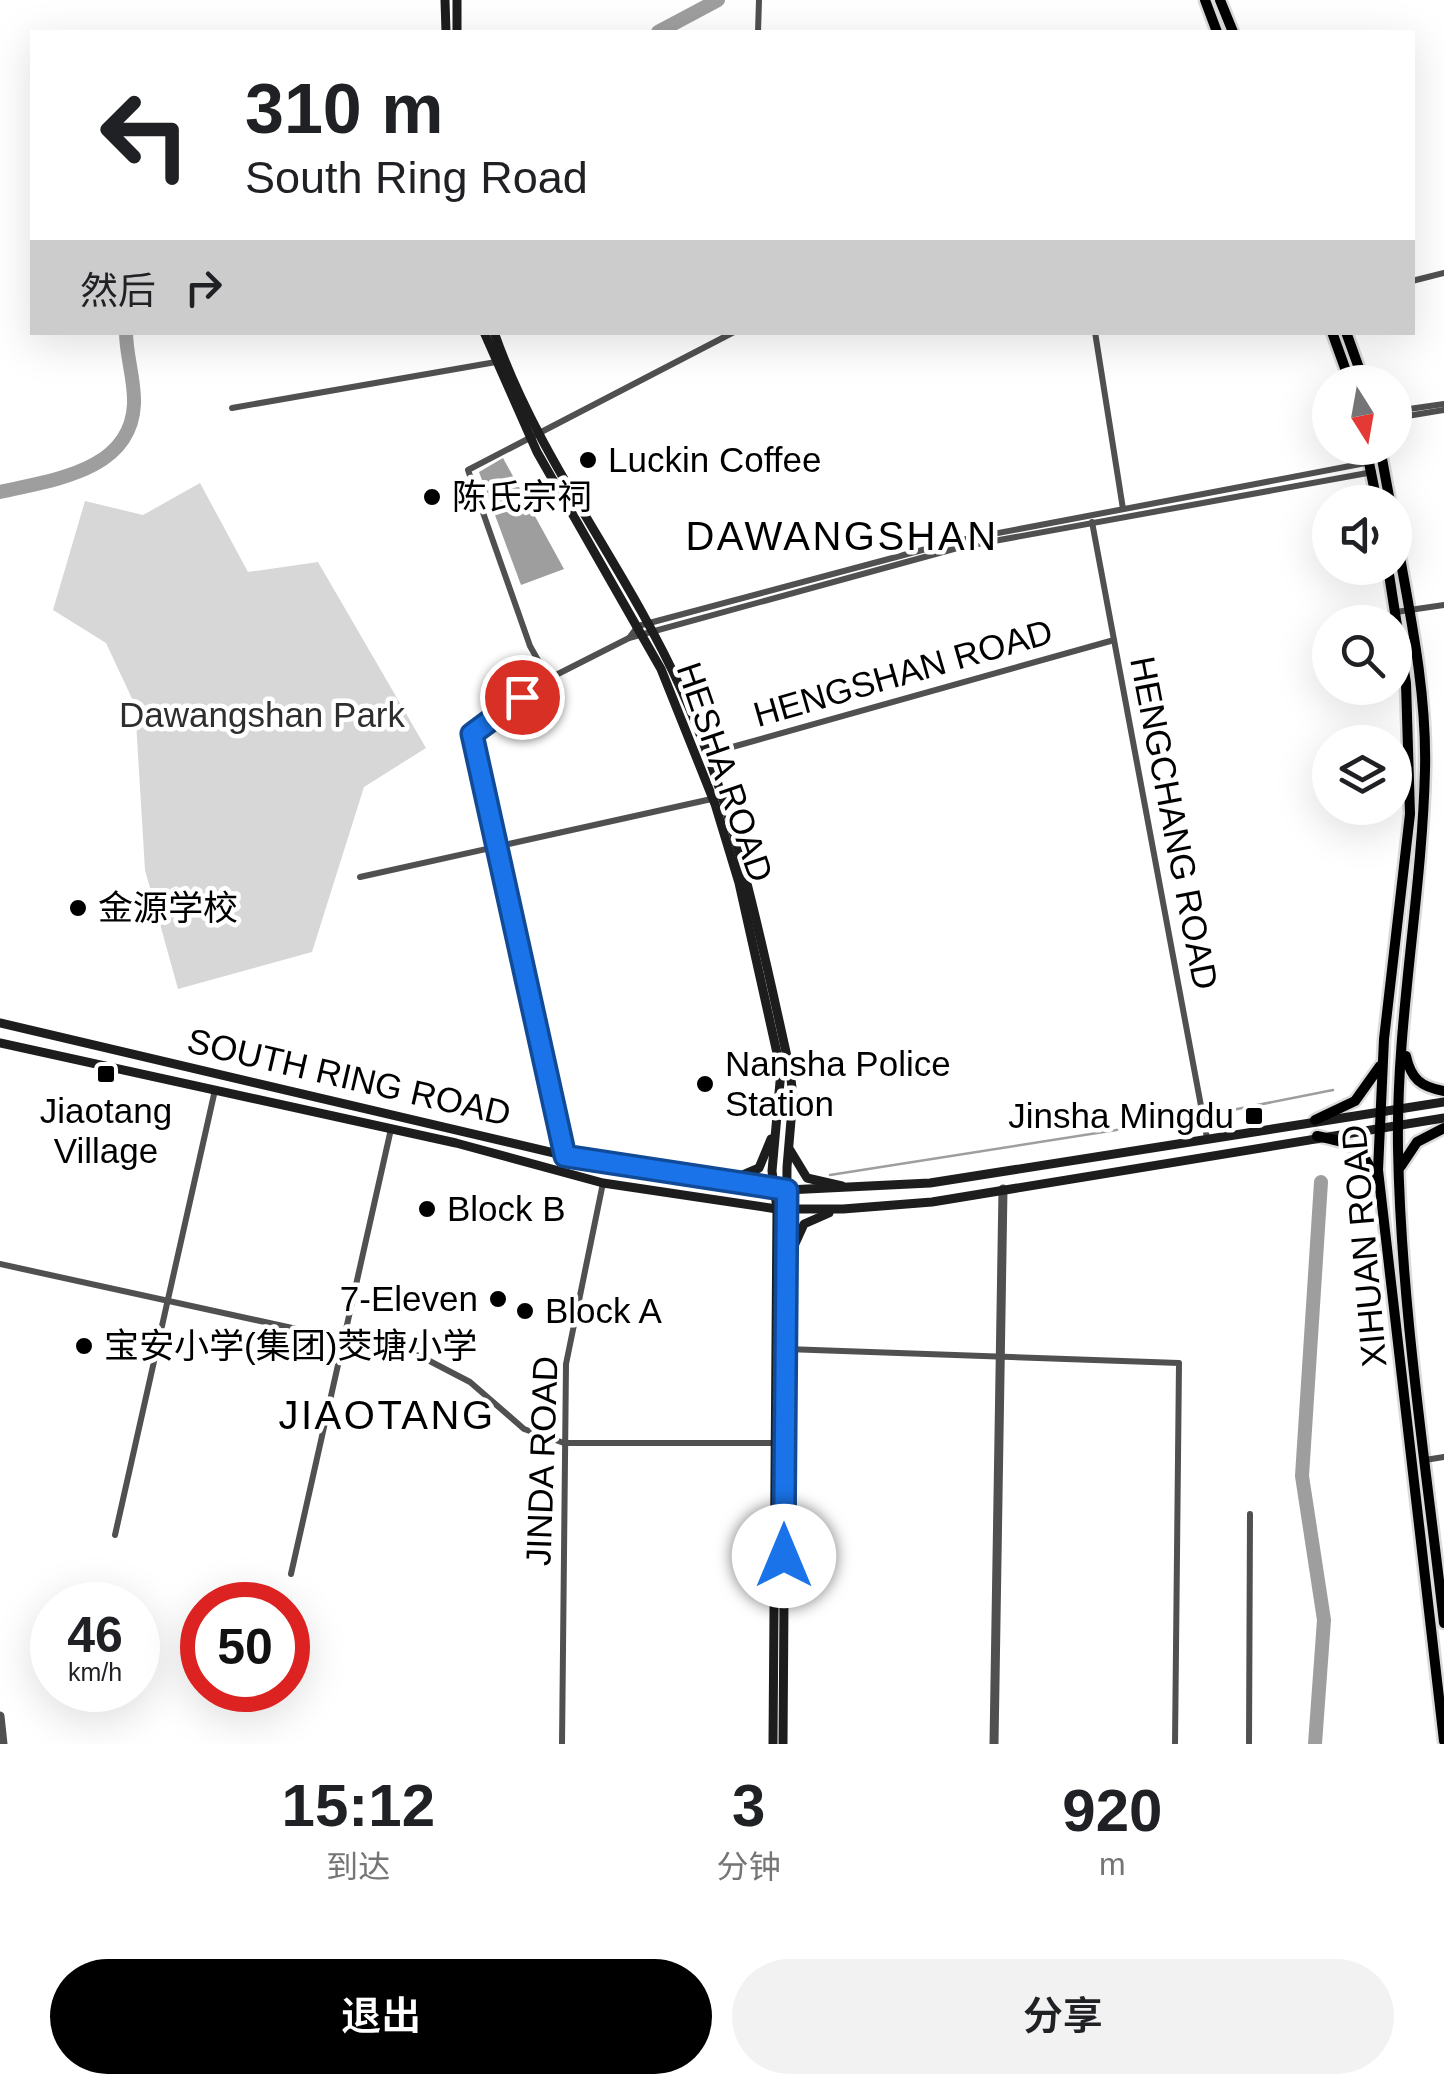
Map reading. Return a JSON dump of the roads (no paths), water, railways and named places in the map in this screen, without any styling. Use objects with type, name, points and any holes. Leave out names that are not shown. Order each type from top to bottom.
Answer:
[{"type":"main road","points":[[446,0],[446,30]]},
{"type":"main road","points":[[457,0],[457,30]]},
{"type":"main road","points":[[1205,0],[1217,30]]},
{"type":"main road","points":[[1220,0],[1232,30]]},
{"type":"main road","name":"HESHA ROAD","points":[[485,335],[534,436],[645,630],[710,762],[781,1072],[772,1171],[782,1209]]},
{"type":"main road","name":"HESHA ROAD","points":[[495,335],[534,436]]},
{"type":"main road","points":[[1333,335],[1344,365]]},
{"type":"main road","points":[[1347,335],[1358,365]]},
{"type":"main road","points":[[1369,465],[1374,485]]},
{"type":"main road","name":"HESHA ROAD","points":[[645,630],[717,798],[747,881],[793,1097],[787,1190],[782,1209]]},
{"type":"main road","name":"XIHUAN ROAD","points":[[1412,639],[1425,767],[1403,1040],[1400,1172],[1407,1305],[1444,1623]]},
{"type":"main road","name":"XIHUAN ROAD","points":[[1408,705],[1410,814],[1383,1060],[1380,1191],[1444,1741]]},
{"type":"main road","name":"SOUTH RING ROAD","points":[[0,1024],[565,1156],[774,1190],[870,1189],[1444,1102]]},
{"type":"main road","points":[[1403,1040],[1414,1078],[1424,1087],[1444,1091]]},
{"type":"main road","name":"SOUTH RING ROAD","points":[[0,1043],[391,1129],[603,1183],[782,1209],[932,1202],[1444,1118]]},
{"type":"main road","points":[[1315,1120],[1355,1101],[1383,1060]]},
{"type":"main road","points":[[718,1182],[746,1177],[759,1168],[777,1122]]},
{"type":"main road","points":[[1400,1172],[1416,1142],[1444,1128]]},
{"type":"main road","points":[[1317,1136],[1350,1143],[1363,1151],[1380,1191]]},
{"type":"main road","points":[[789,1146],[807,1178],[870,1189]]},
{"type":"main road","points":[[781,1349],[786,1264],[782,1209]]},
{"type":"main road","points":[[773,1744],[782,1209]]},
{"type":"main road","points":[[786,1264],[804,1224],[844,1209]]},
{"type":"main road","points":[[780,1443],[783,1744]]},
{"type":"street","points":[[758,30],[759,0]]},
{"type":"street","points":[[1415,280],[1444,273]]},
{"type":"street","points":[[548,678],[530,646],[468,470],[728,335]]},
{"type":"street","points":[[1095,335],[1123,514]]},
{"type":"street","points":[[232,408],[496,362]]},
{"type":"street","points":[[1412,412],[1444,407]]},
{"type":"street","points":[[565,1156],[472,734],[548,678],[645,630],[961,546],[1374,465]]},
{"type":"street","name":"HENGCHANG ROAD","points":[[1092,519],[1207,1138]]},
{"type":"street","points":[[1412,610],[1444,605]]},
{"type":"street","name":"HENGSHAN ROAD","points":[[710,762],[724,748],[1114,640]]},
{"type":"street","points":[[360,877],[717,798]]},
{"type":"street","points":[[115,1535],[214,1090]]},
{"type":"street","points":[[291,1574],[391,1129]]},
{"type":"street","name":"JINDA ROAD","points":[[562,1744],[566,1364],[603,1183]]},
{"type":"street","points":[[994,1744],[1003,1189]]},
{"type":"street","points":[[0,1264],[420,1356],[446,1367],[524,1429],[564,1443],[780,1443]]},
{"type":"street","points":[[781,1349],[1179,1364],[1175,1744]]},
{"type":"street","points":[[1425,1460],[1444,1457]]},
{"type":"street","points":[[1249,1744],[1250,1514]]},
{"type":"street","points":[[0,1716],[3,1744]]},
{"type":"waterway","points":[[662,30],[718,0]]},
{"type":"waterway","points":[[0,492],[85,469],[119,445],[129,427],[134,404],[126,335]]},
{"type":"waterway","points":[[1207,1115],[1333,1090]]},
{"type":"waterway","points":[[830,1175],[1199,1117]]},
{"type":"waterway","points":[[1315,1744],[1324,1620],[1302,1476],[1321,1182]]},
{"type":"place","name":"Luckin Coffee","points":[[588,460]]},
{"type":"place","name":"陈氏宗祠","points":[[432,497]]},
{"type":"place","name":"金源学校","points":[[78,908]]},
{"type":"place","name":"Jiaotang Village","points":[[106,1074]]},
{"type":"place","name":"Nansha Police Station","points":[[705,1084]]},
{"type":"place","name":"Jinsha Mingdu","points":[[1254,1116]]},
{"type":"place","name":"Block B","points":[[427,1209]]},
{"type":"place","name":"7-Eleven","points":[[498,1299]]},
{"type":"place","name":"Block A","points":[[525,1311]]},
{"type":"place","name":"宝安小学(集团)茭塘小学","points":[[84,1346]]},
{"type":"district","name":"DAWANGSHAN","points":[[842,536]]},
{"type":"district","name":"JIAOTANG","points":[[387,1415]]},
{"type":"park label","name":"Dawangshan Park","points":[[262,715]]}]
